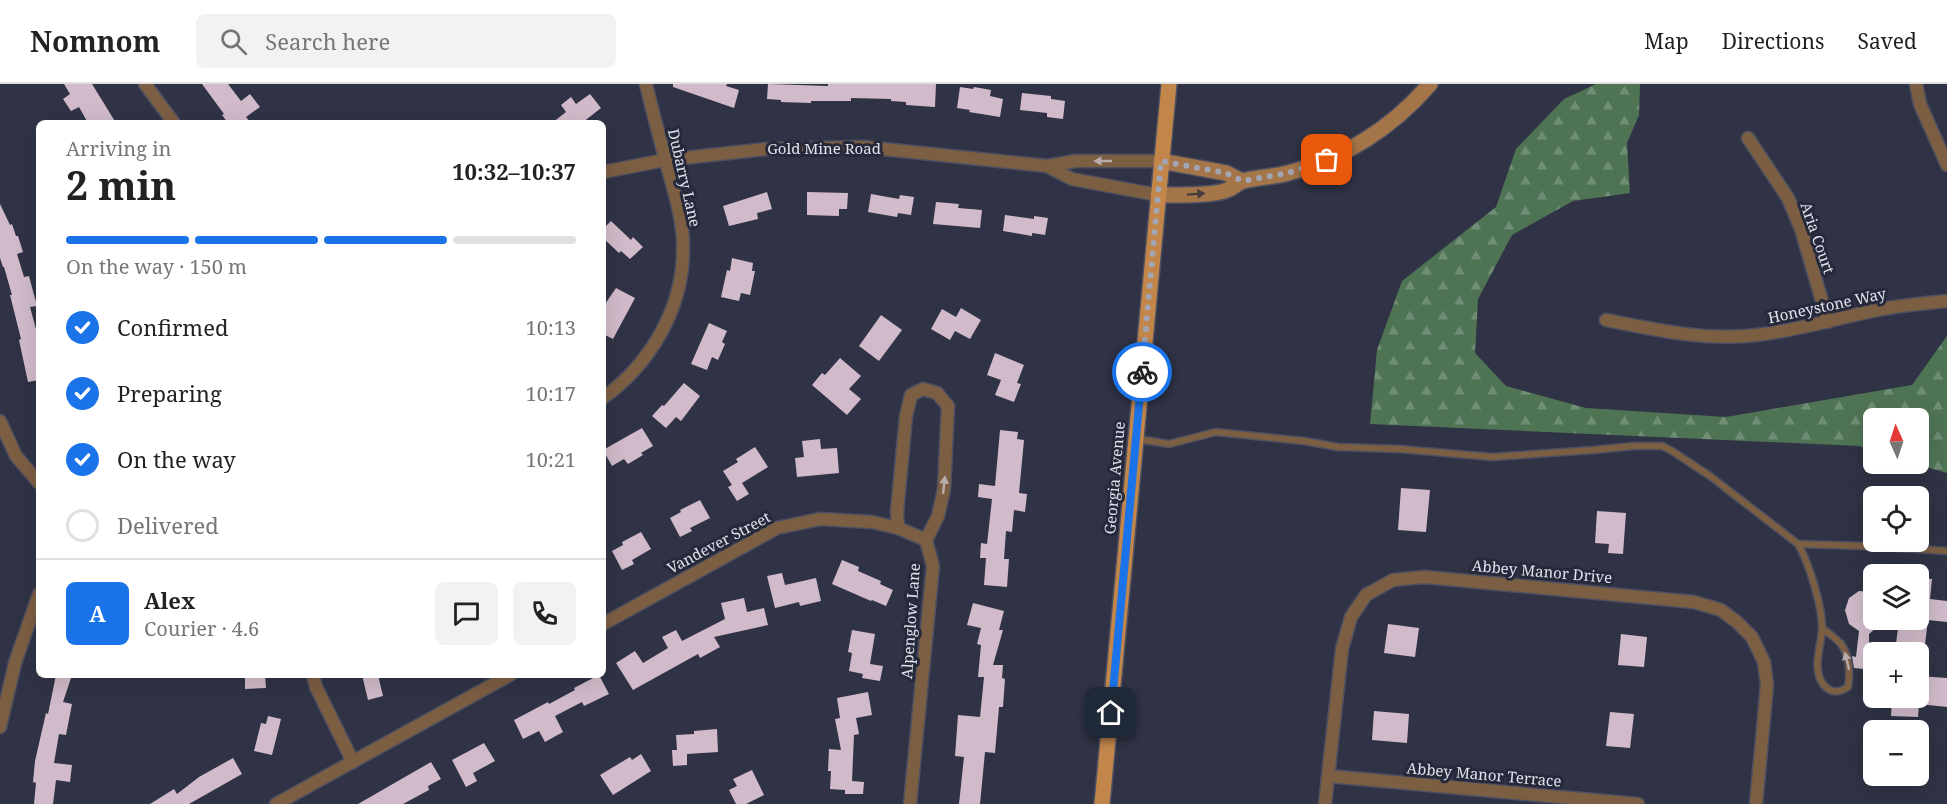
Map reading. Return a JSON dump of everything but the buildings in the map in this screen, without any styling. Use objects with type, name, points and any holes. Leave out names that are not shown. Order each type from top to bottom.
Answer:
[{"type":"main road","name":"Georgia Avenue","points":[[1102,804],[1169,84]]},
{"type":"street","points":[[145,84],[172,120]]},
{"type":"street","name":"Dubarry Lane","points":[[606,396],[618,387],[656,344],[672,311],[682,271],[684,249],[681,217],[646,84]]},
{"type":"street","name":"Gold Mine Road","points":[[1047,166],[1072,179],[1158,195],[1226,191],[1242,181],[1269,178],[1304,169],[1354,147],[1398,117],[1430,84]]},
{"type":"street","points":[[1916,84],[1920,104],[1947,165]]},
{"type":"street","name":"Aria Court","points":[[1748,138],[1788,198],[1801,229],[1828,322]]},
{"type":"street","name":"Gold Mine Road","points":[[606,171],[665,160],[766,148],[864,147],[1047,166],[1076,161],[1161,161],[1226,173],[1242,181]]},
{"type":"street","name":"Honeystone Way","points":[[1606,320],[1662,331],[1710,337],[1755,335],[1798,329],[1883,309],[1947,301]]},
{"type":"street","points":[[898,528],[897,512],[906,416],[911,395],[923,389],[937,393],[948,406],[944,489],[938,516],[926,540]]},
{"type":"street","points":[[0,422],[16,456],[36,479]]},
{"type":"street","name":"Vandever Street","points":[[606,622],[777,528],[820,519],[872,522],[898,528],[926,540]]},
{"type":"street","name":"Alpenglow Lane","points":[[910,804],[933,566],[926,540]]},
{"type":"street","name":"Abbey Manor Drive","points":[[1325,804],[1342,649],[1351,617],[1366,595],[1393,580],[1425,577],[1694,602],[1721,610],[1752,637],[1764,662],[1767,685],[1756,804]]},
{"type":"street","points":[[0,727],[15,663],[36,603]]},
{"type":"street","points":[[314,678],[353,762]]},
{"type":"street","points":[[276,804],[505,678]]},
{"type":"street","name":"Abbey Manor Terrace","points":[[1328,776],[1638,804]]},
{"type":"lane","points":[[1137,438],[1169,444],[1216,432],[1304,441],[1338,447],[1400,449],[1492,457],[1634,446],[1662,446],[1710,476],[1798,544],[1807,560],[1822,628],[1819,675],[1827,689],[1833,692],[1841,691],[1848,687],[1850,676],[1847,657],[1841,644],[1822,628]]},
{"type":"lane","points":[[1798,544],[1947,551]]},
{"type":"green space","points":[[1596,84],[1640,84],[1639,115],[1627,143],[1630,193],[1573,201],[1512,235],[1478,299],[1475,353],[1506,386],[1586,408],[1726,417],[1912,385],[1947,336],[1947,473],[1929,468],[1929,408],[1863,408],[1863,447],[1370,424],[1377,350],[1402,281],[1496,207],[1516,149],[1564,99]]},
{"type":"way so far","points":[[1142,372],[1161,161],[1226,173],[1242,181],[1269,178],[1327,160]]},
{"type":"route","points":[[1111,713],[1142,372]]}]
